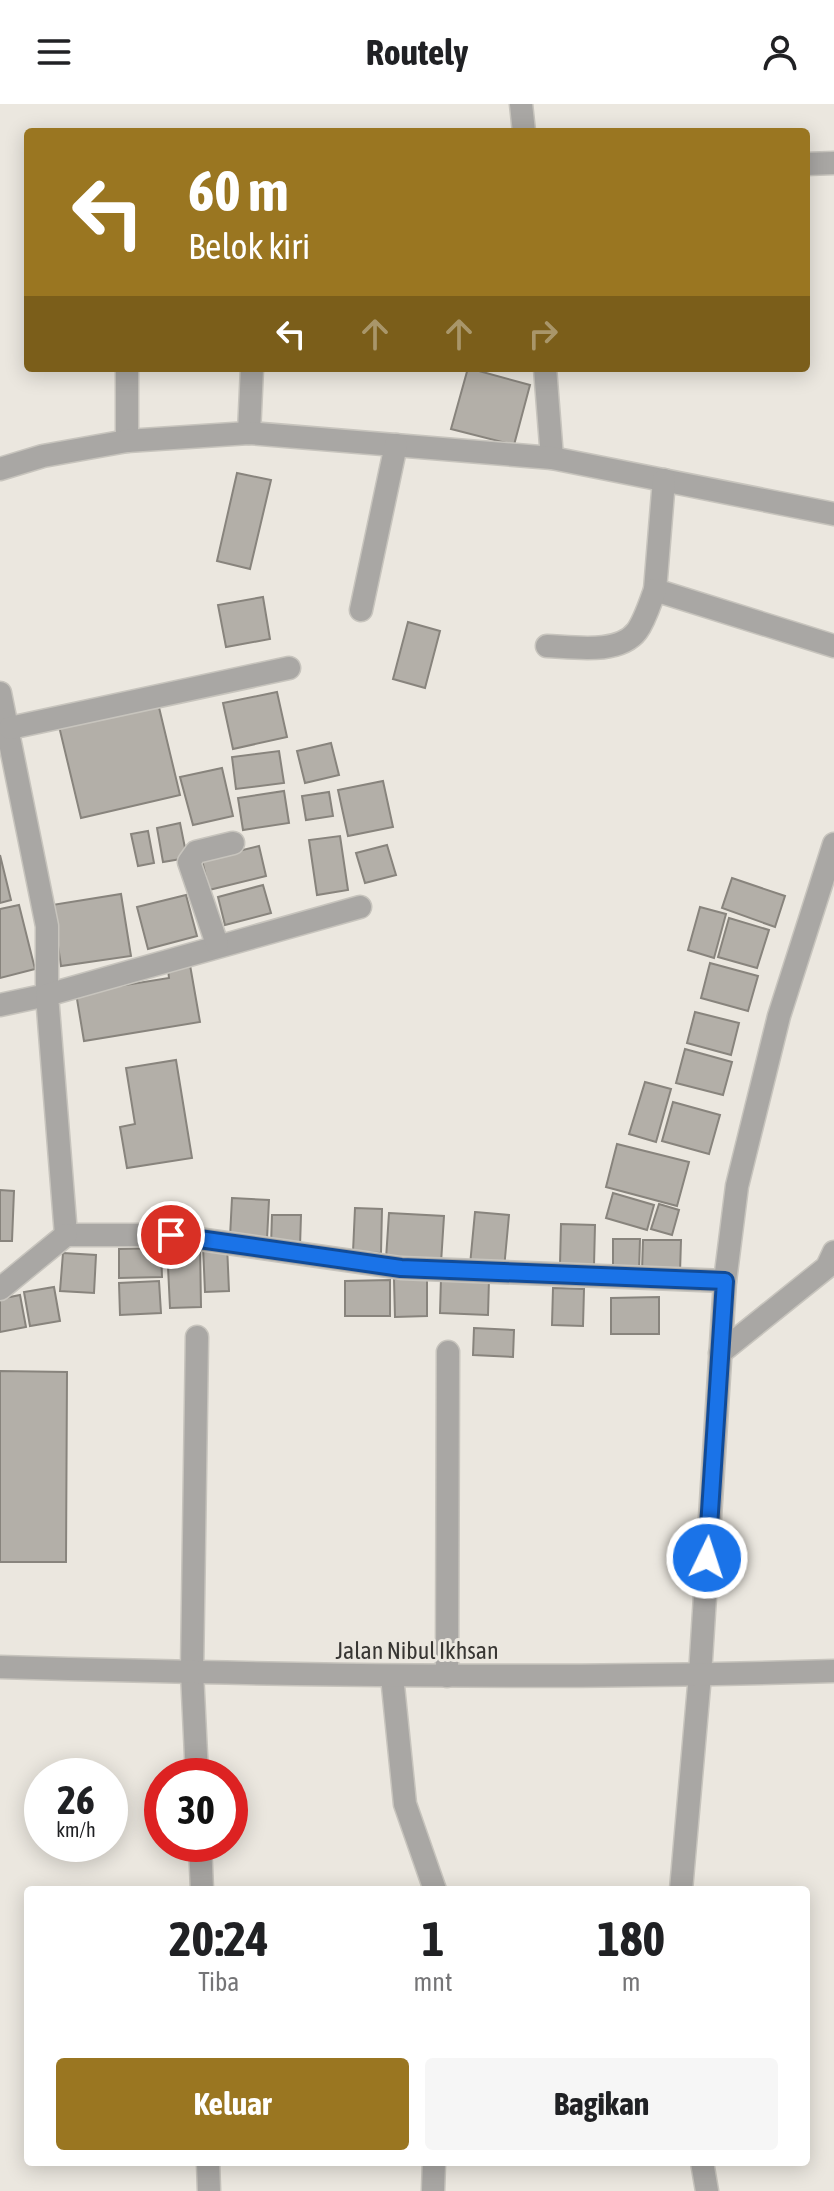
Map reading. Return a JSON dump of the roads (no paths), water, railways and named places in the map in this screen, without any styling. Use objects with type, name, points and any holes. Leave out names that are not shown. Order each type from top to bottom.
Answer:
[{"type":"street","points":[[521,104],[524,128]]},
{"type":"street","points":[[810,164],[834,163]]},
{"type":"street","points":[[127,372],[127,441]]},
{"type":"street","points":[[249,433],[252,372]]},
{"type":"street","points":[[545,372],[552,458]]},
{"type":"street","points":[[0,469],[43,456],[127,441],[249,433],[552,458],[834,514]]},
{"type":"street","points":[[361,610],[396,445]]},
{"type":"street","points":[[547,646],[591,648],[623,642],[637,631],[655,590],[664,480]]},
{"type":"street","points":[[655,590],[834,646]]},
{"type":"street","points":[[10,728],[289,668]]},
{"type":"street","points":[[0,693],[10,728],[47,926],[47,995],[66,1235]]},
{"type":"street","points":[[217,944],[189,862],[196,852],[233,843]]},
{"type":"street","points":[[681,1886],[700,1675],[725,1281],[737,1186],[779,1016],[834,844]]},
{"type":"street","points":[[0,1005],[47,995],[217,944],[360,907]]},
{"type":"street","points":[[0,1289],[66,1235],[183,1236],[285,1254],[401,1268],[725,1281]]},
{"type":"street","points":[[720,1353],[827,1267],[834,1252]]},
{"type":"street","points":[[196,1758],[192,1672],[197,1337]]},
{"type":"street","points":[[447,1676],[448,1352]]},
{"type":"street","name":"Jalan Nibul Ikhsan","points":[[0,1667],[392,1676],[700,1675],[834,1671]]},
{"type":"street","points":[[392,1676],[405,1804],[434,1886]]},
{"type":"street","points":[[201,1862],[202,1886]]},
{"type":"street","points":[[208,2166],[209,2191]]},
{"type":"street","points":[[433,2191],[434,2166]]},
{"type":"street","points":[[703,2166],[707,2191]]}]
